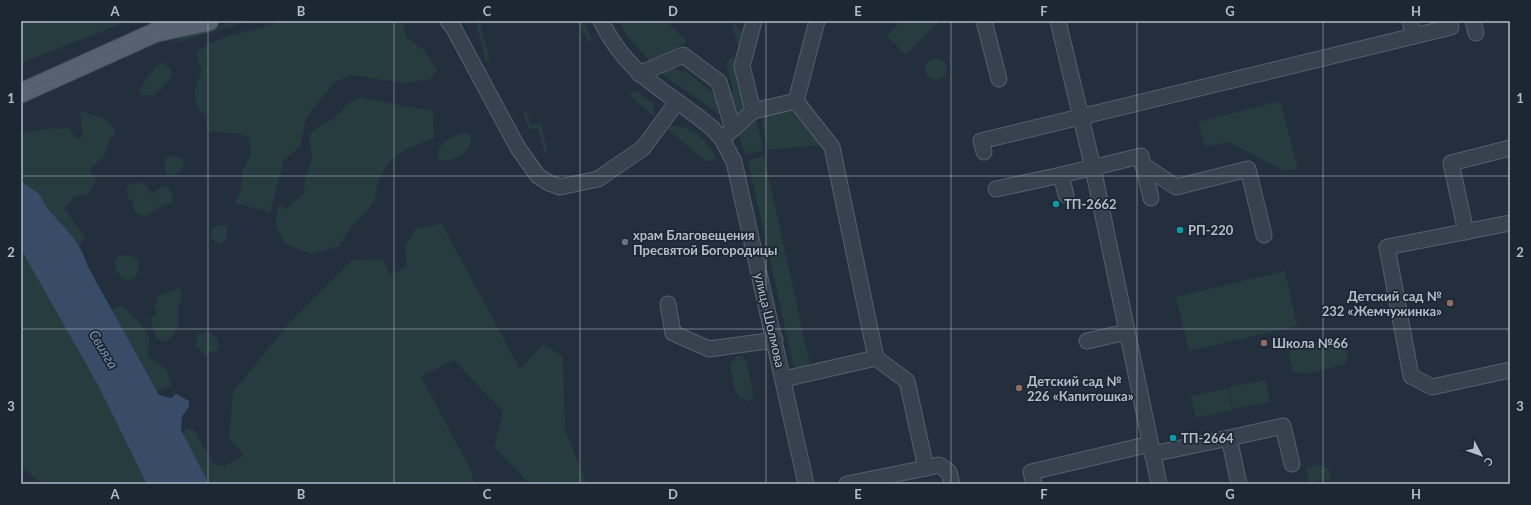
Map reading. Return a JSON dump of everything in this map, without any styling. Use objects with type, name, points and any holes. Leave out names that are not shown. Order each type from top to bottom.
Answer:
[{"type":"main road","points":[[21,93],[154,33],[171,21]]},
{"type":"main road","points":[[154,33],[209,21]]},
{"type":"street","points":[[448,21],[453,27],[518,148],[538,176],[549,183],[560,187],[598,179],[643,148],[676,102]]},
{"type":"street","name":"улица Шолмова","points":[[601,21],[623,57],[639,74],[676,102],[727,134],[784,379],[806,484]]},
{"type":"street","points":[[753,111],[742,66],[754,21]]},
{"type":"street","points":[[796,101],[817,21]]},
{"type":"street","points":[[984,21],[999,79]]},
{"type":"street","points":[[1058,21],[1093,168],[1159,484]]},
{"type":"street","points":[[1410,21],[1414,36]]},
{"type":"street","points":[[984,152],[981,141],[1081,118],[1451,27],[1449,21]]},
{"type":"street","points":[[639,74],[683,55],[719,82],[727,134]]},
{"type":"street","points":[[727,134],[753,111],[796,101]]},
{"type":"street","points":[[796,101],[832,147],[876,358],[907,381],[926,468]]},
{"type":"street","points":[[1466,232],[1451,163],[1510,148]]},
{"type":"street","points":[[996,189],[1141,156],[1151,198]]},
{"type":"street","points":[[1143,165],[1176,187],[1248,170],[1264,235]]},
{"type":"street","points":[[1061,175],[1066,195]]},
{"type":"street","points":[[1510,223],[1387,247],[1411,376],[1432,386],[1510,370]]},
{"type":"street","points":[[668,304],[673,333],[709,349],[775,340]]},
{"type":"street","points":[[1087,342],[1127,332]]},
{"type":"street","points":[[784,379],[876,358]]},
{"type":"street","points":[[1034,484],[1031,472],[1151,449],[1229,438],[1283,426],[1292,464]]},
{"type":"street","points":[[1229,438],[1239,484]]},
{"type":"street","points":[[847,484],[884,480],[939,465],[949,472],[952,484]]},
{"type":"green space","points":[[21,21],[128,21],[21,63]]},
{"type":"green space","points":[[234,21],[250,21],[178,42],[169,42]]},
{"type":"green space","points":[[282,21],[402,21],[406,37],[424,50],[437,70],[431,79],[406,83],[349,75],[333,84],[306,118],[300,146],[284,160],[270,212],[234,203],[242,188],[242,172],[251,154],[250,138],[240,134],[208,131],[206,122],[210,117],[208,114],[199,111],[195,96],[197,82],[202,72],[196,52],[227,37]]},
{"type":"green space","points":[[479,21],[487,21],[480,23],[490,61],[486,62],[477,26]]},
{"type":"green space","points":[[576,21],[583,21],[592,39],[589,43]]},
{"type":"green space","points":[[618,21],[666,21],[687,42],[666,55],[649,60],[627,36]]},
{"type":"green space","points":[[731,21],[746,35],[741,57]]},
{"type":"green space","points":[[902,21],[939,22],[905,55],[887,35]]},
{"type":"green space","points":[[733,55],[747,108],[736,118],[728,102],[733,91],[726,63]]},
{"type":"green space","points":[[936,58],[940,59],[946,65],[946,73],[940,79],[936,80],[932,79],[926,73],[925,69],[926,65],[932,59]]},
{"type":"green space","points":[[162,63],[171,69],[171,78],[154,96],[142,95],[139,91],[140,88],[157,65]]},
{"type":"green space","points":[[667,66],[689,74],[716,95],[722,116],[665,76],[661,72]]},
{"type":"green space","points":[[635,91],[653,103],[655,116],[653,116],[629,95]]},
{"type":"green space","points":[[360,97],[405,107],[433,110],[434,138],[406,149],[388,163],[378,182],[375,199],[367,211],[351,227],[339,246],[311,254],[286,244],[277,225],[277,211],[280,205],[287,209],[304,193],[305,178],[312,160],[309,135],[323,124],[335,118],[348,103]]},
{"type":"green space","points":[[1280,101],[1298,168],[1284,171],[1229,142],[1205,147],[1198,122]]},
{"type":"green space","points":[[780,108],[799,114],[823,145],[768,150],[761,115]]},
{"type":"green space","points":[[80,112],[101,117],[113,126],[116,131],[110,139],[103,158],[89,169],[96,180],[88,194],[74,197],[64,208],[85,238],[77,250],[21,185],[21,134],[43,129],[69,128],[76,138],[83,137]]},
{"type":"green space","points":[[527,112],[530,125],[541,124],[548,154],[544,150],[538,128],[530,129],[527,125],[523,113]]},
{"type":"green space","points":[[756,118],[763,150],[746,155],[738,134]]},
{"type":"green space","points":[[672,126],[686,128],[699,135],[709,146],[717,159],[708,161],[703,159],[665,127]]},
{"type":"green space","points":[[466,133],[469,134],[471,139],[470,145],[461,155],[449,160],[438,158],[439,148],[442,144],[456,135]]},
{"type":"green space","points":[[174,155],[183,159],[184,165],[176,175],[169,177],[164,168],[164,163],[166,158]]},
{"type":"green space","points":[[764,156],[810,365],[794,368],[748,161]]},
{"type":"green space","points":[[139,182],[146,186],[152,194],[162,186],[168,187],[173,197],[173,202],[161,206],[145,217],[135,212],[133,203],[128,197],[126,191],[129,185]]},
{"type":"green space","points":[[442,224],[520,369],[544,344],[563,357],[565,431],[587,484],[530,484],[494,447],[503,412],[454,360],[421,377],[471,470],[474,484],[207,484],[180,440],[186,429],[194,430],[213,464],[225,466],[244,455],[229,438],[233,392],[289,323],[352,260],[382,259],[390,275],[407,267],[405,246],[416,228]]},
{"type":"green space","points":[[219,225],[227,226],[227,238],[220,244],[215,242],[210,235],[214,227]]},
{"type":"green space","points":[[21,243],[117,414],[150,484],[42,484],[21,466]]},
{"type":"green space","points":[[120,255],[131,256],[139,260],[138,273],[131,280],[123,279],[116,270],[115,261]]},
{"type":"green space","points":[[1285,271],[1297,326],[1189,351],[1176,297]]},
{"type":"green space","points":[[180,288],[182,299],[178,306],[178,327],[170,339],[166,341],[157,339],[150,319],[157,313],[154,307],[158,296]]},
{"type":"green space","points":[[122,305],[140,323],[149,338],[148,356],[166,369],[172,386],[155,392],[126,335],[111,319],[114,309]]},
{"type":"green space","points":[[209,332],[218,339],[218,350],[205,355],[196,346],[198,334]]},
{"type":"green space","points":[[1339,338],[1345,342],[1348,359],[1345,364],[1305,374],[1293,372],[1289,355],[1292,349]]},
{"type":"green space","points":[[737,356],[742,356],[747,363],[753,395],[752,399],[748,401],[739,397],[734,387],[730,364]]},
{"type":"green space","points":[[1266,380],[1270,402],[1233,409],[1229,387]]},
{"type":"green space","points":[[1228,388],[1232,410],[1196,418],[1191,396]]},
{"type":"green space","points":[[1319,465],[1329,469],[1331,478],[1309,483],[1306,468]]},
{"type":"water","name":"Свияга","points":[[21,180],[41,196],[48,209],[76,241],[88,267],[159,395],[171,398],[176,394],[189,401],[189,407],[182,416],[181,430],[209,484],[147,484],[98,385],[21,249]]},
{"type":"tram line","points":[[21,88],[171,21]]},
{"type":"tram line","points":[[21,97],[192,21]]},
{"type":"place","name":"ТП-2662","points":[[1056,204]]},
{"type":"place","name":"РП-220","points":[[1180,230]]},
{"type":"place","name":"храм Благовещения Пресвятой Богородицы","points":[[625,242]]},
{"type":"place","name":"Детский сад № 232 «Жемчужинка»","points":[[1450,303]]},
{"type":"place","name":"Школа №66","points":[[1264,343]]},
{"type":"place","name":"Детский сад № 226 «Капитошка»","points":[[1019,388]]},
{"type":"place","name":"ТП-2664","points":[[1173,438]]}]
